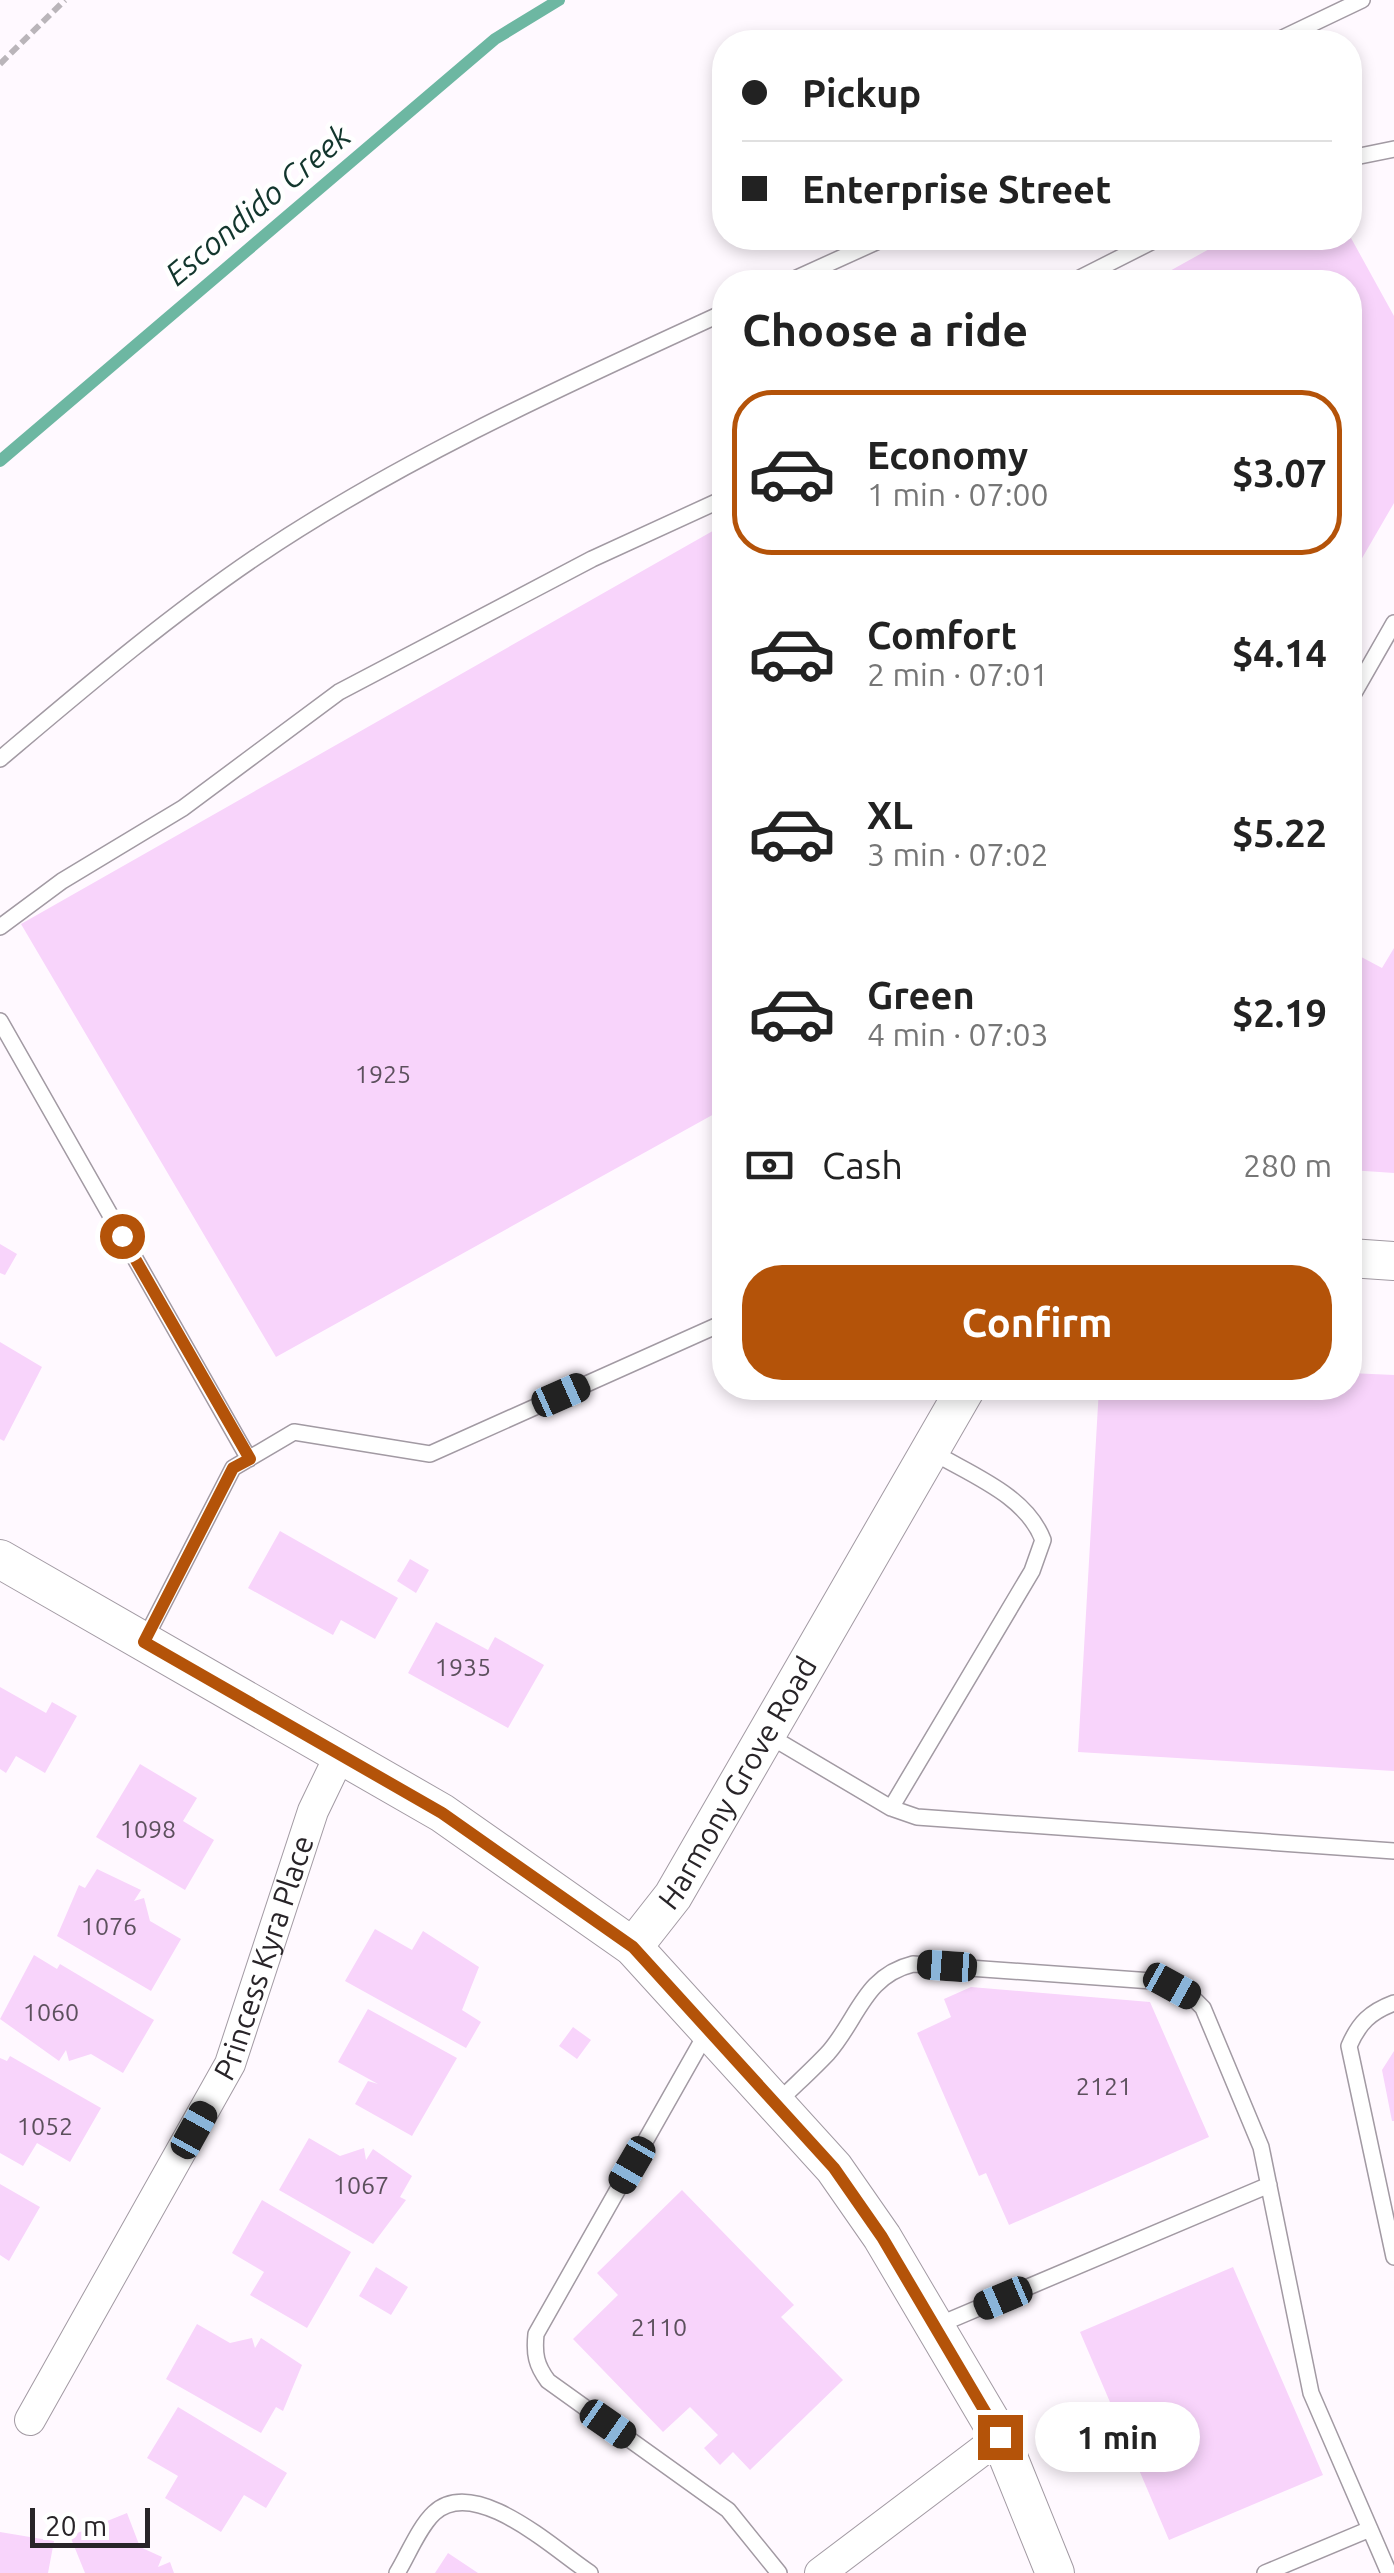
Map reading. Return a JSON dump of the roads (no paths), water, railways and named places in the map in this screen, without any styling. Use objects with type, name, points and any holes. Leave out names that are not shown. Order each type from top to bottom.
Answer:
[{"type":"street","points":[[1362,1259],[1394,1261]]},
{"type":"street","name":"Harmony Grove Road","points":[[633,1947],[673,1896],[959,1400]]},
{"type":"street","points":[[0,1558],[442,1813],[633,1947],[843,2182],[936,2326],[1000,2437],[1055,2573]]},
{"type":"street","name":"Princess Kyra Place","points":[[30,2420],[230,2064],[312,1811],[340,1755]]},
{"type":"street","points":[[827,2571],[1000,2437]]},
{"type":"lane","points":[[1299,30],[1362,0]]},
{"type":"lane","points":[[1362,155],[1394,148]]},
{"type":"lane","points":[[814,270],[859,250]]},
{"type":"lane","points":[[1096,270],[1135,250]]},
{"type":"lane","points":[[0,758],[174,617],[257,556],[385,479],[610,364],[712,318]]},
{"type":"lane","points":[[0,928],[62,881],[183,808],[340,692],[592,559],[712,504]]},
{"type":"lane","points":[[1362,679],[1394,623]]},
{"type":"lane","points":[[0,1021],[250,1459]]},
{"type":"lane","points":[[144,1642],[233,1468],[294,1432],[430,1454],[712,1328]]},
{"type":"lane","points":[[891,1808],[1032,1571],[1044,1540],[1029,1513],[1013,1500],[930,1450]]},
{"type":"lane","points":[[765,1733],[891,1808],[944,1820],[1394,1851]]},
{"type":"lane","points":[[776,2103],[830,2051],[862,1999],[894,1969],[912,1964],[1152,1981],[1172,1986],[1203,2008],[1261,2147],[1311,2393],[1389,2573]]},
{"type":"lane","points":[[1394,2003],[1376,2009],[1359,2024],[1350,2046],[1394,2257]]},
{"type":"lane","points":[[708,2030],[536,2334],[534,2350],[548,2382],[728,2510],[779,2573]]},
{"type":"lane","points":[[936,2326],[1269,2185]]},
{"type":"lane","points":[[397,2573],[434,2513],[457,2501],[486,2503],[590,2573]]},
{"type":"lane","points":[[1266,2573],[1370,2529]]},
{"type":"waterway","name":"Escondido Creek","points":[[0,461],[495,39],[559,0]]}]
